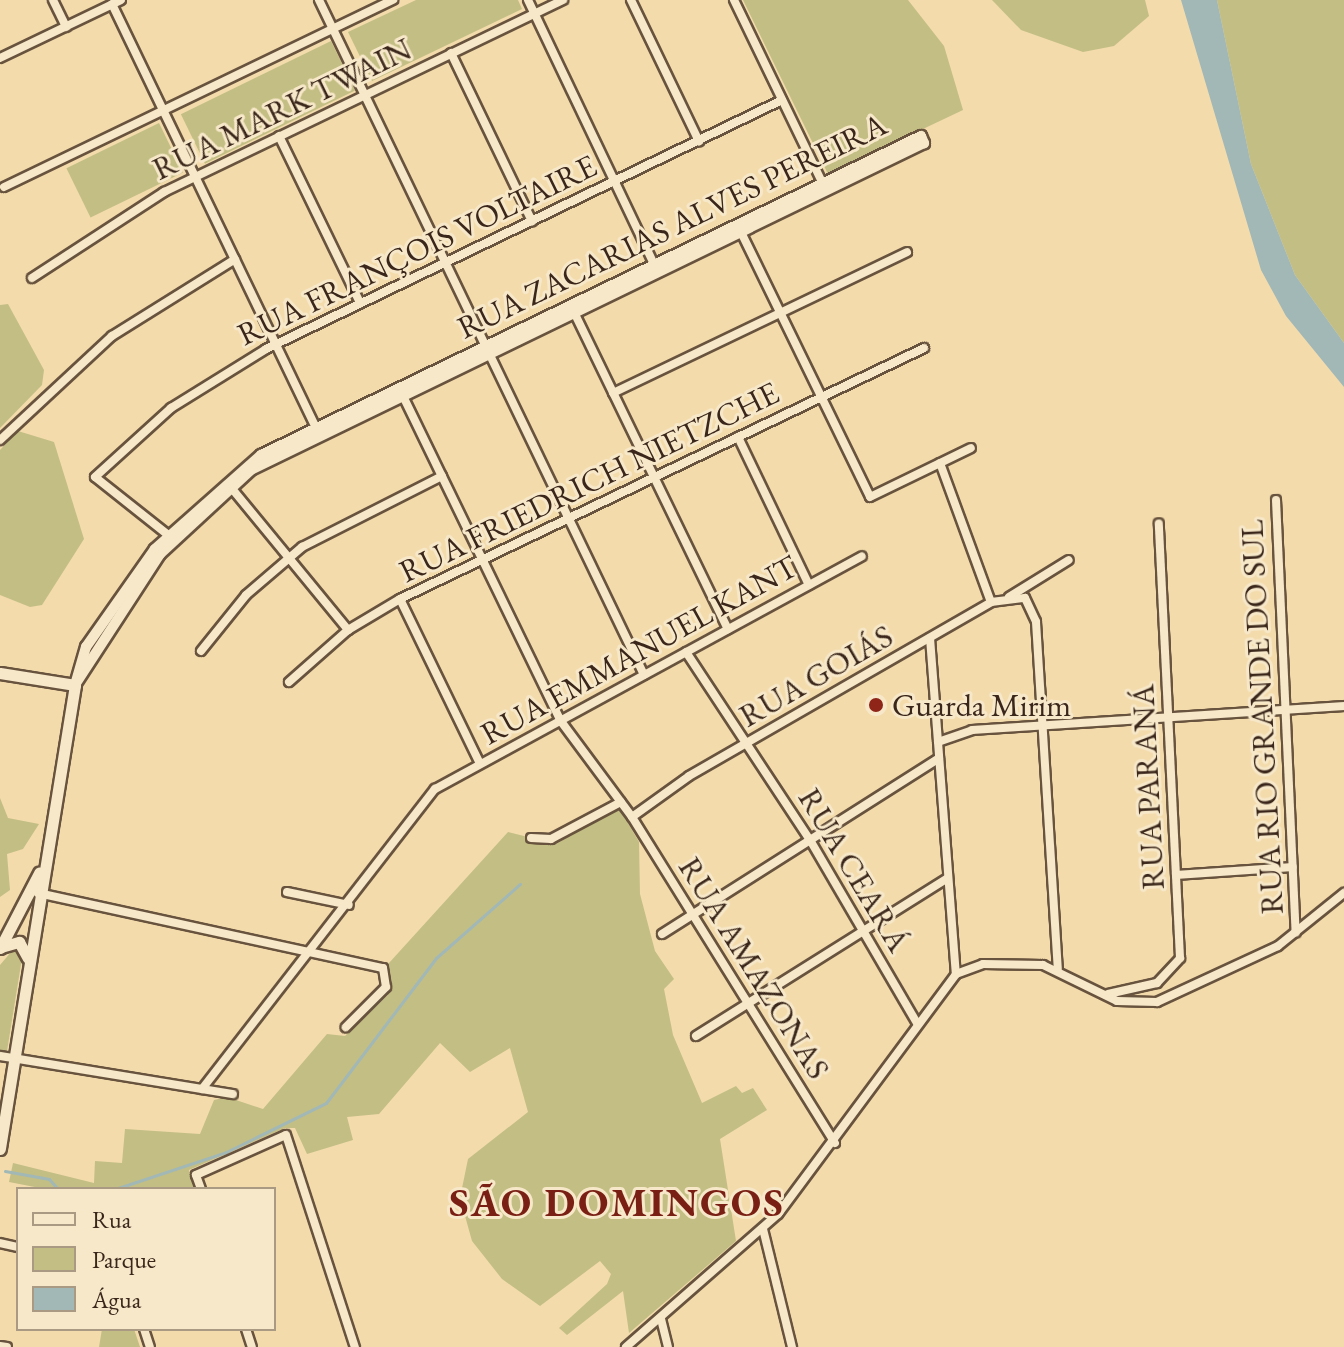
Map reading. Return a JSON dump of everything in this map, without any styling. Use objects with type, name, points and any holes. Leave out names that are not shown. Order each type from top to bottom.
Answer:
[{"type":"main road","points":[[0,673],[75,685]]},
{"type":"main road","name":"RUA ZACARIAS ALVES PEREIRA","points":[[0,947],[34,892],[45,862],[75,685]]},
{"type":"main road","points":[[0,1149],[5,1057],[28,959],[34,892]]},
{"type":"main road","points":[[11,927],[19,937],[32,934]]},
{"type":"main road","points":[[0,947],[19,942],[28,959]]},
{"type":"street","points":[[53,0],[66,27]]},
{"type":"street","points":[[319,0],[644,675]]},
{"type":"street","points":[[4,187],[393,0]]},
{"type":"street","points":[[528,0],[656,267]]},
{"type":"street","name":"RUA MARK TWAIN","points":[[32,278],[195,176],[563,0]]},
{"type":"street","points":[[631,0],[699,141]]},
{"type":"street","points":[[734,0],[824,186]]},
{"type":"street","points":[[0,58],[116,2],[163,110],[317,429]]},
{"type":"street","points":[[451,53],[532,221]]},
{"type":"street","name":"RUA FRANÇOIS VOLTAIRE","points":[[170,537],[95,477],[171,408],[276,344],[782,100]]},
{"type":"street","points":[[279,136],[360,303]]},
{"type":"street","name":"RUA ZACARIAS ALVES PEREIRA","points":[[75,685],[170,537],[228,483],[317,429],[824,186],[921,136],[924,143],[824,186]]},
{"type":"street","points":[[739,227],[870,497],[971,448]]},
{"type":"street","points":[[613,393],[907,252]]},
{"type":"street","points":[[0,440],[112,336],[235,259]]},
{"type":"street","points":[[571,307],[728,629]]},
{"type":"street","name":"RUA FRIEDRICH NIETZCHE","points":[[289,682],[348,630],[400,599],[924,348]]},
{"type":"street","name":"RUA AMAZONAS","points":[[400,389],[560,720],[632,817],[835,1143]]},
{"type":"street","points":[[738,437],[809,585]]},
{"type":"street","points":[[940,463],[991,602]]},
{"type":"street","points":[[201,651],[289,557],[442,476]]},
{"type":"street","points":[[228,483],[348,630]]},
{"type":"street","name":"RUA RIO GRANDE DO SUL","points":[[1276,500],[1296,933]]},
{"type":"street","name":"RUA PARANÁ","points":[[1104,994],[1144,988],[1178,964],[1159,524]]},
{"type":"street","name":"RUA EMMANUEL KANT","points":[[349,905],[440,786],[862,556]]},
{"type":"street","points":[[1008,597],[1069,560]]},
{"type":"street","name":"RUA GOIÁS","points":[[632,817],[747,743],[991,602],[1008,597],[1031,602],[1043,726]]},
{"type":"street","points":[[400,599],[480,764]]},
{"type":"street","points":[[930,638],[956,974]]},
{"type":"street","name":"RUA CEARÁ","points":[[686,652],[810,840],[917,1023]]},
{"type":"street","points":[[938,742],[962,732],[1344,706]]},
{"type":"street","points":[[1043,726],[1058,968]]},
{"type":"street","points":[[662,934],[939,758]]},
{"type":"street","points":[[531,838],[551,839],[621,802]]},
{"type":"street","points":[[1176,875],[1293,867]]},
{"type":"street","points":[[696,1036],[948,878]]},
{"type":"street","points":[[34,892],[383,968],[386,987],[346,1027]]},
{"type":"street","points":[[202,1089],[349,905],[287,892]]},
{"type":"street","points":[[626,1347],[763,1229],[835,1143],[917,1023],[956,974],[996,963],[1058,968],[1104,994],[1139,1005],[1174,997],[1296,933],[1344,893]]},
{"type":"street","points":[[5,1057],[233,1094]]},
{"type":"street","points":[[200,1187],[196,1175],[286,1135],[355,1347]]},
{"type":"street","points":[[763,1229],[792,1347]]},
{"type":"street","points":[[661,1319],[668,1347]]},
{"type":"street","points":[[0,1346],[7,1347]]},
{"type":"green space","points":[[416,0],[518,0],[522,9],[372,81],[348,32]]},
{"type":"green space","points":[[743,0],[908,0],[944,46],[963,110],[828,174]]},
{"type":"green space","points":[[992,0],[1145,0],[1149,16],[1114,46],[1083,52],[1021,30]]},
{"type":"green space","points":[[1217,0],[1344,0],[1344,343],[1295,275],[1251,164]]},
{"type":"green space","points":[[331,41],[355,90],[205,164],[181,114]]},
{"type":"green space","points":[[159,123],[183,172],[91,218],[66,168]]},
{"type":"green space","points":[[8,304],[44,370],[42,385],[0,428],[0,305]]},
{"type":"green space","points":[[18,431],[54,442],[84,539],[42,605],[30,607],[0,595],[0,450]]},
{"type":"green space","points":[[0,798],[8,818],[39,824],[23,849],[7,854],[10,890],[0,897]]},
{"type":"green space","points":[[619,808],[639,842],[640,894],[655,951],[674,979],[664,989],[673,1035],[702,1103],[736,1086],[742,1093],[753,1088],[767,1110],[720,1139],[736,1241],[629,1333],[623,1291],[567,1335],[559,1328],[607,1284],[611,1274],[600,1261],[540,1306],[502,1279],[472,1241],[460,1198],[468,1159],[528,1112],[510,1048],[470,1072],[440,1043],[379,1114],[347,1117],[353,1140],[307,1154],[295,1128],[285,1128],[189,1170],[193,1187],[35,1187],[9,1182],[13,1163],[94,1183],[95,1161],[122,1163],[125,1129],[200,1134],[214,1100],[227,1097],[263,1109],[327,1034],[345,1036],[388,995],[389,963],[508,832],[556,844]]},
{"type":"green space","points":[[17,945],[23,952],[7,1051],[0,1050],[0,965]]},
{"type":"green space","points":[[102,1331],[135,1331],[140,1347],[99,1347]]},
{"type":"water","points":[[1181,0],[1217,0],[1251,164],[1295,275],[1344,343],[1344,387],[1286,316],[1261,270]]},
{"type":"waterway","points":[[121,1187],[226,1152],[326,1103],[436,958],[520,884]]},
{"type":"waterway","points":[[5,1171],[49,1179],[56,1187]]},
{"type":"place","name":"Guarda Mirim","points":[[876,705]]},
{"type":"district","name":"SÃO DOMINGOS","points":[[617,1202]]}]
